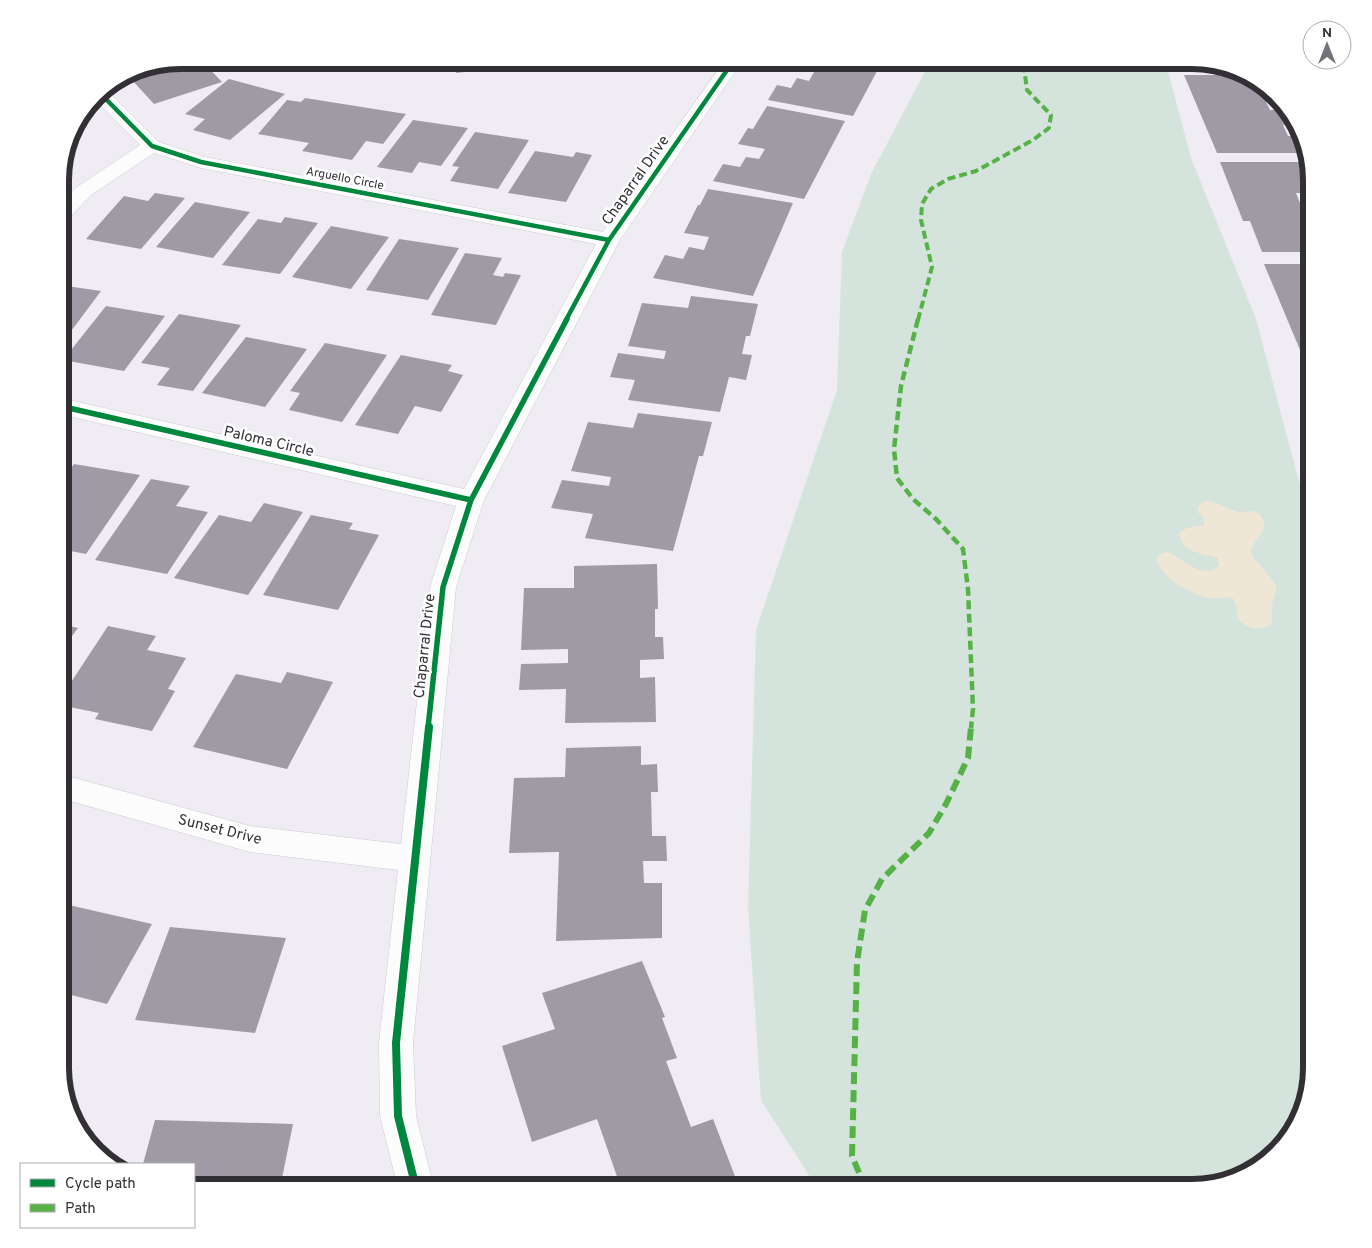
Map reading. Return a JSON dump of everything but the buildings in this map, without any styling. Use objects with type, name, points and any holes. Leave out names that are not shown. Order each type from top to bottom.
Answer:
[{"type":"street","name":"Chaparral Drive","points":[[414,1179],[398,1116],[396,1044],[413,859],[443,587],[471,500],[609,240],[728,69]]},
{"type":"street","name":"Arguello Circle","points":[[105,98],[152,146],[201,162],[609,240]]},
{"type":"street","points":[[69,207],[84,191],[152,146]]},
{"type":"street","name":"Paloma Circle","points":[[69,408],[471,500]]},
{"type":"street","name":"Sunset Drive","points":[[69,789],[250,839],[413,859]]},
{"type":"shaded area","points":[[926,69],[1167,69],[1191,158],[1256,319],[1303,497],[1302,1083],[1295,1111],[1285,1130],[1265,1152],[1254,1161],[1235,1171],[1199,1179],[811,1179],[761,1100],[748,907],[756,630],[837,390],[842,252],[871,174]]},
{"type":"sand","points":[[1205,501],[1213,502],[1238,512],[1255,512],[1262,518],[1265,528],[1251,548],[1252,555],[1277,587],[1272,605],[1272,624],[1256,629],[1248,626],[1239,621],[1232,597],[1212,599],[1193,593],[1168,577],[1158,563],[1157,556],[1167,552],[1200,570],[1213,570],[1219,565],[1218,558],[1199,553],[1184,545],[1179,533],[1187,528],[1204,525],[1204,519],[1199,514],[1198,507]]},
{"type":"marked path","points":[[862,1179],[852,1156],[857,962],[865,910],[882,879],[929,833],[946,804],[968,758],[973,709],[968,589],[963,549],[936,519],[913,499],[897,478],[894,449],[901,386],[932,267],[921,220],[922,204],[931,189],[948,179],[976,171],[1033,140],[1049,128],[1051,115],[1027,90],[1024,69]]},
{"type":"cycle path","points":[[414,1179],[398,1116],[396,1043],[443,587],[471,500],[609,240],[728,69]]},
{"type":"cycle path","points":[[105,98],[152,146],[201,162],[609,240]]},
{"type":"cycle path","points":[[69,408],[471,500]]}]
